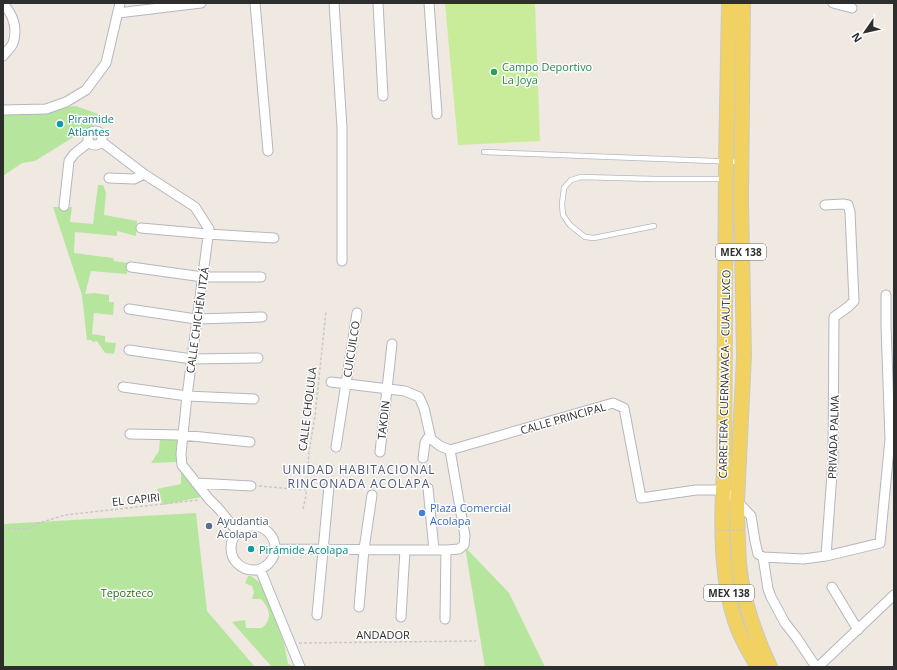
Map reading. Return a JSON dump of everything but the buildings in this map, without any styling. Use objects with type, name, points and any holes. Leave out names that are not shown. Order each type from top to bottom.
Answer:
[{"type":"main road","name":"CARRETERA CUERNAVACA - CUAUTLIXCO","points":[[729,3],[726,162],[724,471],[722,513],[725,570],[732,612],[738,629],[758,667]]},
{"type":"main road","name":"CARRETERA CUERNAVACA - CUAUTLIXCO","points":[[743,3],[743,391],[737,501],[740,565],[745,596],[752,620],[770,667]]},
{"type":"main road","points":[[724,391],[743,391]]},
{"type":"street","points":[[3,110],[46,109],[66,102],[86,90],[106,63],[120,3]]},
{"type":"street","points":[[118,13],[201,3]]},
{"type":"street","points":[[255,3],[268,151]]},
{"type":"street","points":[[334,3],[342,128],[342,261]]},
{"type":"street","points":[[378,3],[383,96]]},
{"type":"street","points":[[429,3],[437,114]]},
{"type":"street","points":[[834,3],[852,8]]},
{"type":"street","points":[[3,4],[9,10],[15,24],[15,34],[12,44],[3,56]]},
{"type":"street","name":"CALLE CHICHÉN ITZÁ","points":[[64,206],[69,161],[74,154],[89,142],[89,134],[95,130],[102,134],[102,142],[144,174],[195,207],[209,229],[182,435],[182,465],[237,532]]},
{"type":"street","points":[[89,142],[96,145],[102,142]]},
{"type":"street","points":[[109,178],[134,179],[144,174]]},
{"type":"street","name":"PRIVADA PALMA","points":[[825,205],[843,204],[848,206],[850,212],[854,301],[834,317],[833,460],[826,556]]},
{"type":"street","points":[[141,228],[274,238]]},
{"type":"street","points":[[131,267],[203,277],[261,277]]},
{"type":"street","points":[[761,555],[803,559],[826,556],[880,542],[890,440],[890,324],[886,295]]},
{"type":"street","points":[[129,309],[196,319],[262,317]]},
{"type":"street","name":"CUICUILCO","points":[[336,447],[357,313]]},
{"type":"street","name":"TAKDIN","points":[[380,452],[392,344]]},
{"type":"street","points":[[128,350],[192,359],[258,358]]},
{"type":"street","points":[[331,382],[405,391],[419,397],[424,408],[431,440]]},
{"type":"street","points":[[123,387],[187,396],[254,399]]},
{"type":"street","name":"CALLE PRINCIPAL","points":[[450,450],[613,404],[624,408],[641,498],[696,490],[723,490]]},
{"type":"street","points":[[130,434],[182,435],[250,442]]},
{"type":"street","points":[[276,549],[459,549],[464,545],[465,536],[450,450],[427,439],[424,443],[424,458]]},
{"type":"street","points":[[196,483],[251,486]]},
{"type":"street","points":[[317,615],[329,486]]},
{"type":"street","points":[[428,488],[434,550]]},
{"type":"street","points":[[723,490],[737,501],[751,516],[755,541],[761,555],[771,597],[785,623],[817,667],[894,595]]},
{"type":"street","points":[[359,607],[364,549],[372,495]]},
{"type":"street","points":[[246,526],[257,526],[267,530],[273,538],[276,549],[274,558],[268,565],[260,570],[250,571],[241,567],[234,560],[230,550],[232,540],[237,532],[246,526]]},
{"type":"street","points":[[401,617],[405,550]]},
{"type":"street","points":[[445,619],[446,550]]},
{"type":"street","points":[[260,570],[300,667]]},
{"type":"street","points":[[832,587],[858,630]]},
{"type":"lane","points":[[484,152],[742,162]]},
{"type":"lane","points":[[654,226],[594,238],[585,237],[570,225],[563,215],[562,204],[564,188],[571,180],[581,177],[726,179]]},
{"type":"path","name":"CALLE CHOLULA","points":[[303,509],[306,496],[326,312]]},
{"type":"path","points":[[251,486],[306,490]]},
{"type":"path","name":"EL CAPIRI","points":[[3,528],[27,529],[39,523],[65,515],[209,499]]},
{"type":"path","points":[[717,530],[745,530]]},
{"type":"path","name":"ANDADOR","points":[[291,643],[476,642]]},
{"type":"green space","name":"Campo Deportivo La Joya","points":[[445,3],[535,3],[540,141],[458,145]]},
{"type":"green space","points":[[76,106],[106,117],[35,161],[22,163],[3,176],[3,111]]},
{"type":"green space","points":[[98,185],[103,185],[106,192],[104,215],[137,221],[136,236],[117,231],[117,236],[75,232],[74,253],[113,258],[114,261],[128,263],[127,274],[91,271],[85,294],[94,293],[109,295],[109,302],[114,302],[113,315],[94,313],[92,334],[105,336],[105,342],[116,343],[114,354],[105,353],[97,341],[93,342],[91,340],[87,340],[82,295],[53,207],[72,207],[70,222],[93,224]]},
{"type":"green space","points":[[160,438],[177,440],[176,462],[151,463],[159,451]]},
{"type":"green space","points":[[181,472],[201,497],[163,505],[157,489],[181,484]]},
{"type":"green space","name":"Tepozteco","points":[[196,513],[207,611],[255,667],[3,667],[3,524]]},
{"type":"green space","points":[[465,547],[509,593],[545,667],[485,667]]},
{"type":"green space","points":[[248,576],[251,576],[262,584],[284,643],[288,664],[297,667],[272,667],[232,622],[245,620],[246,628],[262,628],[268,621],[269,614],[264,603],[261,599],[252,599],[254,592],[252,586],[245,583]]},
{"type":"place","name":"Campo Deportivo La Joya","points":[[494,72]]},
{"type":"place","name":"Piramide Atlantes","points":[[60,124]]},
{"type":"place","name":"Plaza Comercial Acolapa","points":[[422,513]]},
{"type":"place","name":"Ayudantia Acolapa","points":[[209,526]]},
{"type":"place","name":"Pirámide Acolapa","points":[[251,549]]},
{"type":"district","name":"UNIDAD HABITACIONAL RINCONADA ACOLAPA","points":[[359,476]]}]
